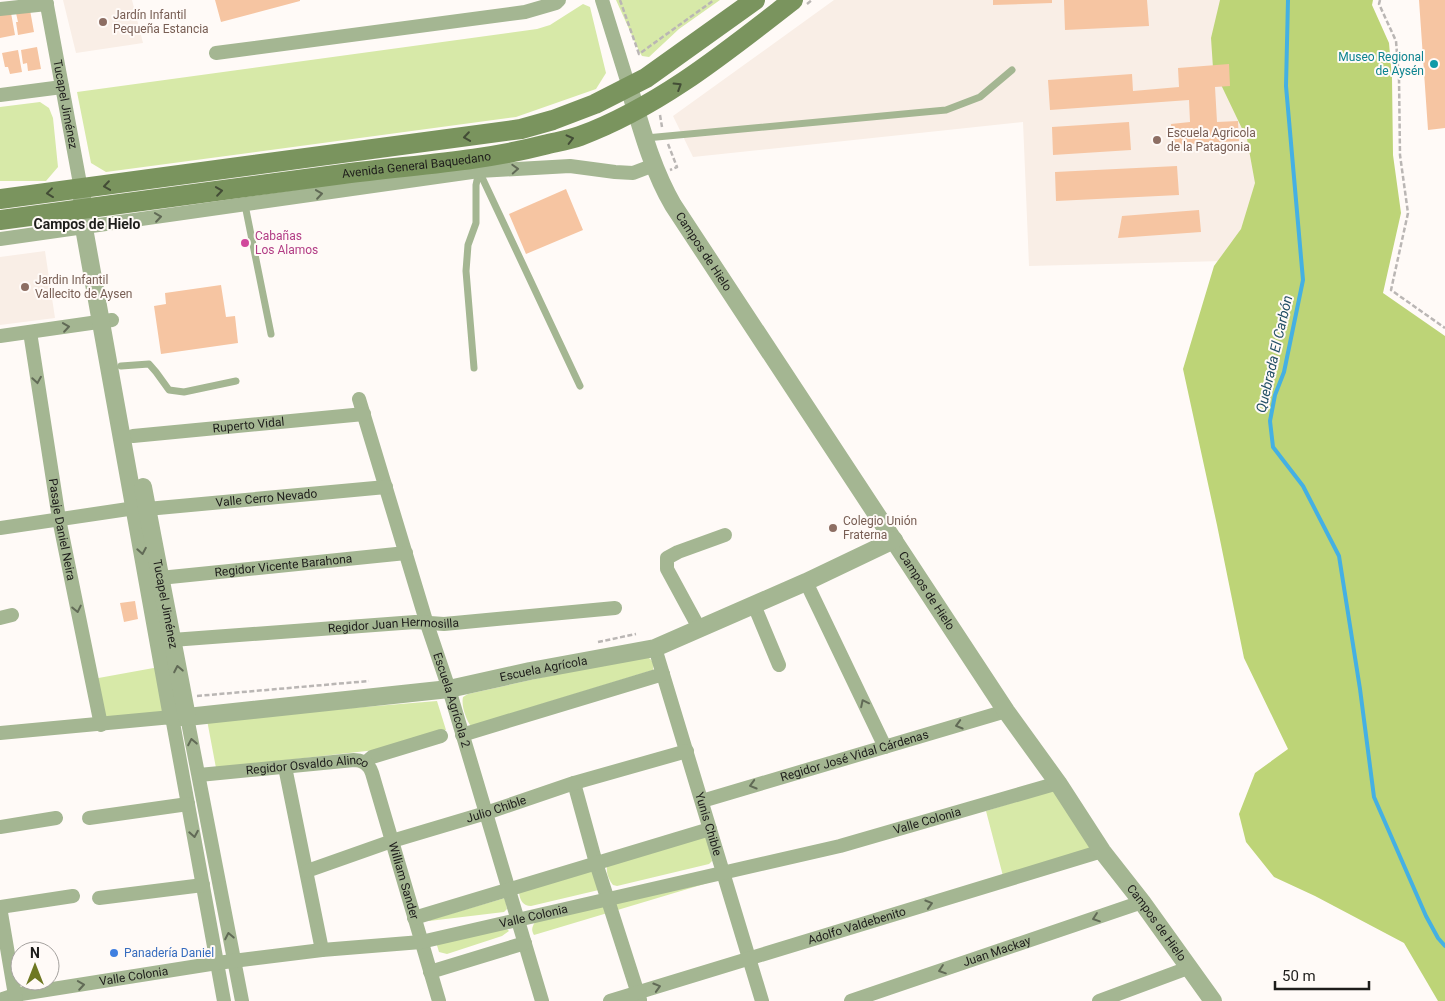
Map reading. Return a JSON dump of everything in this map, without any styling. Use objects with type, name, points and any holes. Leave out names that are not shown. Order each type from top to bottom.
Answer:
[{"type":"main road","name":"Avenida General Baquedano","points":[[0,199],[521,129],[553,120],[595,104],[629,86],[661,68],[755,0]]},
{"type":"main road","name":"Avenida General Baquedano","points":[[0,220],[87,221],[344,174],[476,159],[521,151],[579,136],[636,111],[680,85],[793,0]]},
{"type":"street","points":[[216,53],[525,12],[556,3],[559,0]]},
{"type":"street","points":[[602,0],[629,86]]},
{"type":"street","points":[[0,9],[46,2]]},
{"type":"street","name":"Tucapel Jiménez","points":[[46,2],[180,717],[188,804],[224,1001]]},
{"type":"street","name":"Campos de Hielo","points":[[629,86],[654,165],[674,205],[1006,711],[1058,783],[1102,852],[1142,902],[1213,1001]]},
{"type":"street","points":[[0,95],[62,87]]},
{"type":"street","name":"Avenida General Baquedano","points":[[0,239],[87,221],[245,204],[480,171],[570,166],[633,173],[654,165]]},
{"type":"street","points":[[0,336],[107,321]]},
{"type":"street","name":"Tucapel Jiménez","points":[[107,321],[120,366],[133,436],[141,509],[160,578],[184,698],[180,717],[198,775],[242,1001]]},
{"type":"street","name":"Pasaje Daniel Neira","points":[[30,332],[59,519],[101,725]]},
{"type":"street","name":"Escuela Agrícola 2","points":[[359,399],[427,624],[449,689],[542,1001]]},
{"type":"street","name":"Ruperto Vidal","points":[[133,436],[364,414]]},
{"type":"street","name":"Valle Cerro Nevado","points":[[0,528],[141,509],[386,487]]},
{"type":"street","points":[[699,628],[667,569],[667,558],[678,552],[725,535]]},
{"type":"street","name":"Escuela Agrícola","points":[[180,717],[449,689],[530,671],[655,648],[806,582],[894,540]]},
{"type":"street","name":"Regidor Vicente Barahona","points":[[160,578],[406,553]]},
{"type":"street","points":[[806,582],[885,747]]},
{"type":"street","points":[[754,605],[778,665]]},
{"type":"street","name":"Regidor Juan Hermosilla","points":[[172,640],[415,622],[444,624],[615,608]]},
{"type":"street","name":"Yunis Chible","points":[[655,648],[762,1001]]},
{"type":"street","points":[[462,735],[663,674]]},
{"type":"street","name":"Regidor José Vidal Cárdenas","points":[[702,800],[1006,711]]},
{"type":"street","points":[[0,733],[180,717]]},
{"type":"street","name":"Regidor Osvaldo Alinco","points":[[198,775],[354,760],[365,763],[372,757],[441,736]]},
{"type":"street","name":"Julio Chible","points":[[307,870],[574,783],[687,751]]},
{"type":"street","name":"William Sander","points":[[365,763],[372,773],[439,1001]]},
{"type":"street","points":[[285,767],[322,950]]},
{"type":"street","points":[[574,783],[596,863],[639,997]]},
{"type":"street","name":"Valle Colonia","points":[[0,1000],[217,963],[322,950],[421,942],[840,846],[1058,783]]},
{"type":"street","points":[[89,818],[188,804]]},
{"type":"street","points":[[0,827],[56,818]]},
{"type":"street","points":[[414,918],[710,829]]},
{"type":"street","name":"Adolfo Valdebenito","points":[[610,1001],[639,997],[749,959],[1102,852]]},
{"type":"street","points":[[100,898],[203,885]]},
{"type":"street","points":[[16,998],[0,907],[73,896]]},
{"type":"street","name":"Juan Mackay","points":[[851,1001],[1142,902]]},
{"type":"street","name":"Valle Colonia","points":[[430,972],[525,943]]},
{"type":"street","points":[[1108,1000],[1188,968]]},
{"type":"lane","points":[[645,138],[946,110],[980,97],[1012,70]]},
{"type":"lane","points":[[474,368],[466,271],[468,245],[476,223],[476,185],[480,171]]},
{"type":"lane","points":[[480,171],[580,386]]},
{"type":"lane","points":[[245,204],[271,334]]},
{"type":"lane","points":[[120,366],[149,364],[169,390],[184,392],[236,381]]},
{"type":"path","points":[[620,0],[639,54],[714,0]]},
{"type":"path","points":[[1380,0],[1379,4],[1396,41],[1399,78],[1400,155],[1408,213],[1391,290],[1445,328]]},
{"type":"path","points":[[598,642],[636,634]]},
{"type":"path","points":[[184,698],[376,680]]},
{"type":"shaded area","name":"Jardín Infantil Pequeña Estancia","points":[[63,0],[132,0],[143,43],[76,53]]},
{"type":"shaded area","name":"Escuela Agricola de la Patagonia","points":[[834,0],[1279,0],[1300,259],[1029,266],[1023,122],[693,157],[673,116]]},
{"type":"shaded area","name":"Jardin Infantil Vallecito de Aysen","points":[[45,251],[55,318],[0,325],[0,257]]},
{"type":"green space","points":[[616,0],[720,0],[679,29],[649,57],[642,56],[639,51]]},
{"type":"green space","points":[[1220,0],[1373,0],[1372,5],[1389,43],[1392,78],[1393,155],[1401,213],[1383,293],[1445,336],[1445,1001],[1438,1001],[1404,943],[1315,896],[1274,877],[1246,842],[1239,814],[1255,773],[1288,749],[1244,658],[1183,369],[1214,266],[1241,229],[1255,183],[1247,139],[1213,68],[1211,38]]},
{"type":"green space","points":[[583,4],[590,7],[606,73],[596,89],[516,117],[106,172],[91,163],[77,92],[537,29],[550,25]]},
{"type":"green space","points":[[40,102],[49,108],[53,118],[58,167],[46,181],[0,181],[0,107]]},
{"type":"green space","points":[[643,655],[652,661],[653,670],[471,726],[464,712],[463,697],[468,694]]},
{"type":"green space","points":[[159,667],[168,713],[103,721],[93,679]]},
{"type":"green space","points":[[437,701],[446,730],[384,749],[216,768],[207,720]]},
{"type":"green space","points":[[1057,789],[1096,849],[1003,876],[986,811]]},
{"type":"green space","points":[[706,836],[712,861],[709,864],[617,886],[613,885],[609,879],[607,866]]},
{"type":"green space","points":[[593,866],[603,889],[531,906],[524,904],[521,900],[519,893]]},
{"type":"green space","points":[[711,882],[534,935],[532,932],[535,922]]},
{"type":"green space","points":[[505,898],[507,909],[504,912],[429,921],[429,920]]},
{"type":"green space","points":[[507,929],[509,931],[502,936],[447,954],[439,952],[436,942]]},
{"type":"building","points":[[215,0],[300,0],[300,1],[221,22]]},
{"type":"building","points":[[993,0],[1052,0],[1052,3],[993,5]]},
{"type":"building","points":[[1064,0],[1147,0],[1149,26],[1065,30]]},
{"type":"building","name":"Museo Regional de Aysén","points":[[1419,0],[1445,0],[1445,128],[1428,130]]},
{"type":"building","points":[[30,10],[34,32],[18,35],[16,13]]},
{"type":"building","points":[[11,13],[15,35],[0,38],[0,15]]},
{"type":"building","points":[[37,47],[41,69],[28,71],[27,63],[23,64],[21,50]]},
{"type":"building","points":[[18,50],[22,72],[10,74],[8,67],[5,67],[2,53]]},
{"type":"building","points":[[1229,64],[1230,86],[1215,87],[1217,122],[1238,121],[1239,141],[1173,145],[1171,124],[1190,122],[1189,100],[1050,110],[1048,80],[1132,74],[1133,91],[1179,87],[1178,68]]},
{"type":"building","points":[[1129,122],[1131,150],[1053,155],[1052,127]]},
{"type":"building","points":[[1177,166],[1179,195],[1056,201],[1055,172]]},
{"type":"building","points":[[566,189],[583,230],[526,254],[509,214]]},
{"type":"building","points":[[1199,210],[1201,232],[1118,238],[1122,216]]},
{"type":"building","points":[[221,285],[226,317],[235,316],[238,343],[161,354],[154,306],[166,304],[165,293]]},
{"type":"building","points":[[135,601],[138,619],[124,622],[120,603]]},
{"type":"waterway","name":"Quebrada El Carbón","points":[[1288,0],[1286,86],[1303,280],[1284,372],[1275,395],[1270,421],[1273,447],[1303,486],[1339,556],[1360,689],[1374,797],[1426,916],[1438,938],[1445,946]]},
{"type":"place","name":"Jardín Infantil Pequeña Estancia","points":[[103,22]]},
{"type":"place","name":"Museo Regional de Aysén","points":[[1434,64]]},
{"type":"place","name":"Escuela Agricola de la Patagonia","points":[[1157,140]]},
{"type":"place","name":"Cabañas Los Alamos","points":[[245,243]]},
{"type":"place","name":"Jardin Infantil Vallecito de Aysen","points":[[25,287]]},
{"type":"place","name":"Colegio Unión Fraterna","points":[[833,528]]},
{"type":"place","name":"Panadería Daniel","points":[[114,953]]},
{"type":"district","name":"Campos de Hielo","points":[[87,224]]}]
